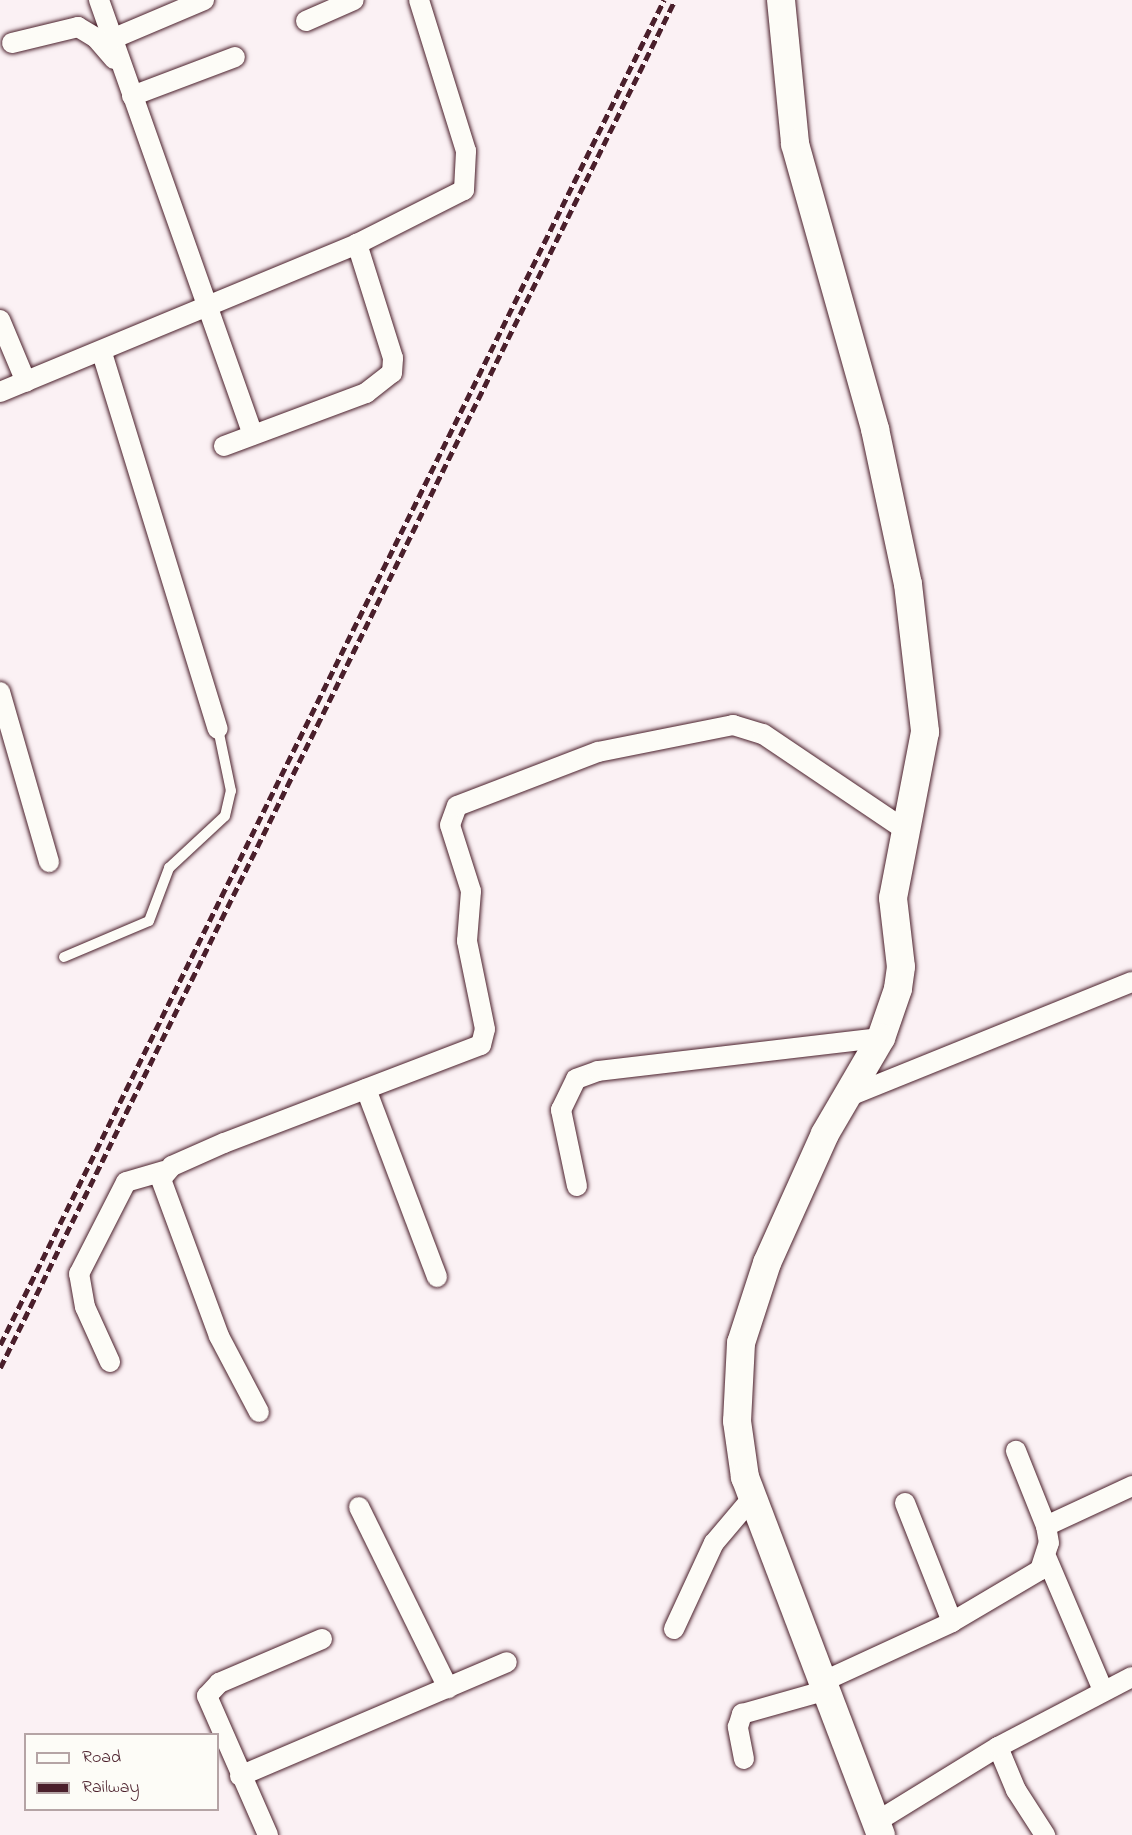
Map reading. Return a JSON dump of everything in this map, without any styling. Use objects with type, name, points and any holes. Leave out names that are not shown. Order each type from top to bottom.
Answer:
[{"type":"street","points":[[99,0],[253,435]]},
{"type":"street","points":[[112,39],[204,0]]},
{"type":"street","points":[[306,21],[354,0]]},
{"type":"street","points":[[0,392],[207,309],[446,203],[467,182],[466,151],[419,0]]},
{"type":"street","points":[[781,0],[795,144],[875,429],[908,584],[925,732],[908,831],[893,898],[901,967],[881,1038],[790,1205],[741,1343],[737,1421],[752,1498],[879,1829],[998,1747],[1132,1677]]},
{"type":"street","points":[[12,43],[78,27],[104,46],[125,76]]},
{"type":"street","points":[[132,96],[236,57]]},
{"type":"street","points":[[224,446],[366,393],[392,373],[393,358],[357,244]]},
{"type":"street","points":[[0,320],[26,382]]},
{"type":"street","points":[[102,353],[218,729]]},
{"type":"street","points":[[1,698],[49,862]]},
{"type":"street","points":[[110,1362],[85,1307],[79,1274],[126,1182],[164,1171],[366,1089],[473,1051],[485,1038],[467,941],[471,891],[450,825],[451,814],[466,801],[598,752],[733,725],[763,734],[908,831]]},
{"type":"street","points":[[847,1097],[1132,981]]},
{"type":"street","points":[[577,1186],[561,1110],[576,1079],[598,1071],[881,1038]]},
{"type":"street","points":[[366,1089],[437,1276]]},
{"type":"street","points":[[164,1171],[163,1191],[219,1336],[259,1412]]},
{"type":"street","points":[[1016,1451],[1046,1526],[1047,1559],[1104,1690]]},
{"type":"street","points":[[1046,1526],[1132,1486]]},
{"type":"street","points":[[674,1629],[714,1543],[752,1498]]},
{"type":"street","points":[[904,1503],[952,1622]]},
{"type":"street","points":[[359,1507],[448,1688]]},
{"type":"street","points":[[744,1759],[738,1727],[742,1714],[825,1685],[952,1622],[1029,1578],[1047,1559]]},
{"type":"street","points":[[268,1835],[208,1706],[211,1688],[322,1639]]},
{"type":"street","points":[[240,1776],[507,1662]]},
{"type":"street","points":[[998,1747],[1016,1790],[1046,1835]]},
{"type":"lane","points":[[64,957],[149,921],[170,868],[225,816],[231,790],[218,729]]},
{"type":"railway","points":[[0,1345],[664,0]]},
{"type":"railway","points":[[0,1368],[675,0]]}]
